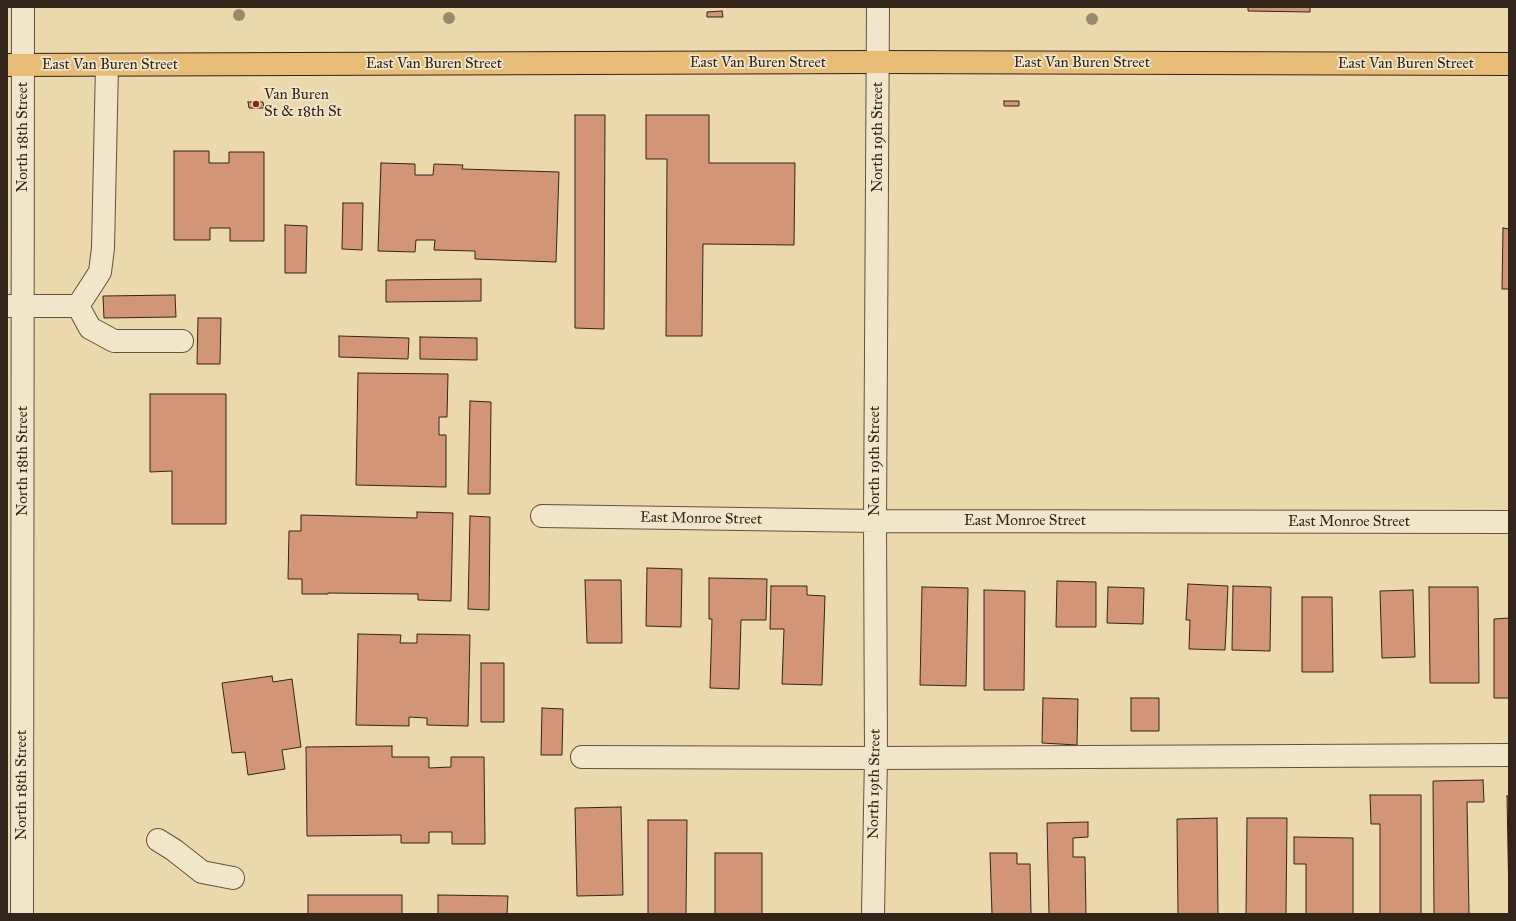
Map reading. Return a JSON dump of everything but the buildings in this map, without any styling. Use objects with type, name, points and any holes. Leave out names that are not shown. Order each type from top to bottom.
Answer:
[{"type":"main road","name":"East Van Buren Street","points":[[15,65],[878,62],[1509,64]]},
{"type":"street","name":"North 18th Street","points":[[22,914],[15,754],[15,65],[24,7]]},
{"type":"street","name":"North 19th Street","points":[[873,914],[876,758],[875,521],[878,7]]},
{"type":"street","points":[[78,306],[100,272],[104,248],[107,65]]},
{"type":"street","points":[[15,306],[78,306]]},
{"type":"street","points":[[78,306],[90,328],[114,341],[182,341]]},
{"type":"street","name":"East Monroe Street","points":[[542,516],[875,521],[1509,522]]},
{"type":"street","points":[[582,757],[876,758],[1509,755]]},
{"type":"street","points":[[158,840],[174,850],[202,872],[234,878]]},
{"type":"place","name":"Van Buren St & 18th St","points":[[256,104]]}]
